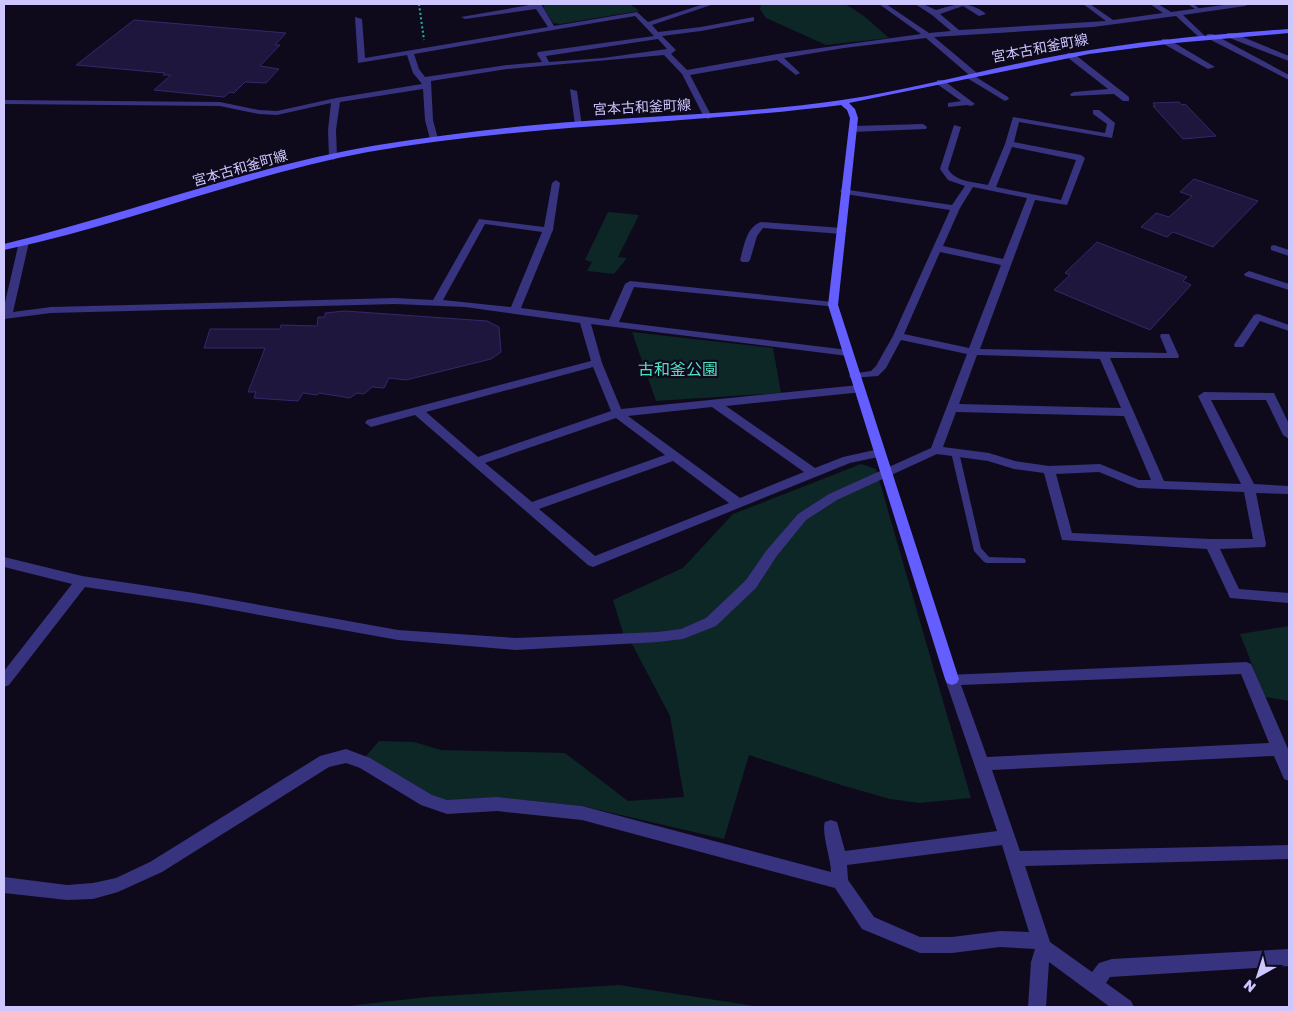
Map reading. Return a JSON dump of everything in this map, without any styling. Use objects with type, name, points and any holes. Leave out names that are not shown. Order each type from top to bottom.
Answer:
[{"type":"street","points":[[648,24],[710,4]]},
{"type":"street","points":[[882,4],[928,36],[972,75],[1005,99]]},
{"type":"street","points":[[918,4],[957,32]]},
{"type":"street","points":[[934,14],[961,4]]},
{"type":"street","points":[[965,4],[982,14]]},
{"type":"street","points":[[1086,4],[1112,23]]},
{"type":"street","points":[[1154,4],[1175,15],[1201,37]]},
{"type":"street","points":[[685,73],[844,46],[957,32],[1112,23],[1246,4]]},
{"type":"street","points":[[465,17],[538,5],[552,28]]},
{"type":"street","points":[[4,102],[220,104],[267,114],[427,84],[435,77],[546,63],[603,60],[666,53],[672,50],[637,14],[360,61],[358,19]]},
{"type":"street","points":[[546,63],[541,54],[701,29],[751,19]]},
{"type":"street","name":"宮本古和釜町線","points":[[4,247],[333,156],[434,139],[580,125],[708,117],[843,102],[1070,55],[1210,36],[1289,31]]},
{"type":"street","points":[[1230,35],[1289,58]]},
{"type":"street","points":[[1210,36],[1289,78]]},
{"type":"street","points":[[1165,41],[1211,67]]},
{"type":"street","points":[[410,52],[413,64],[420,78],[427,84],[429,120],[434,139]]},
{"type":"street","points":[[666,53],[685,73],[708,117]]},
{"type":"street","points":[[1070,55],[1126,99]]},
{"type":"street","points":[[778,56],[796,73]]},
{"type":"street","points":[[940,82],[970,103],[951,105]]},
{"type":"street","points":[[573,91],[580,125]]},
{"type":"street","points":[[1074,94],[1116,91]]},
{"type":"street","points":[[333,156],[332,130],[336,100]]},
{"type":"street","points":[[843,102],[854,114],[833,305],[952,680],[1015,859],[1042,945],[1037,1007]]},
{"type":"street","points":[[991,188],[1009,144],[1016,118],[1109,136],[1111,123],[1096,112]]},
{"type":"street","points":[[853,129],[923,127]]},
{"type":"street","points":[[957,127],[944,169],[945,174],[970,184],[1064,203],[1082,158],[1009,144]]},
{"type":"street","points":[[514,311],[548,230],[556,183]]},
{"type":"street","points":[[856,376],[874,374],[880,368],[898,336],[955,208],[970,184]]},
{"type":"street","points":[[845,191],[955,208]]},
{"type":"street","points":[[936,450],[1032,196]]},
{"type":"street","points":[[436,303],[482,221],[548,230]]},
{"type":"street","points":[[745,260],[752,234],[761,225],[842,230]]},
{"type":"street","points":[[24,242],[5,316],[51,310],[395,301],[465,304],[848,352]]},
{"type":"street","points":[[937,248],[1006,263]]},
{"type":"street","points":[[1274,248],[1289,253]]},
{"type":"street","points":[[1249,274],[1289,287]]},
{"type":"street","points":[[613,324],[630,284],[833,305]]},
{"type":"street","points":[[1239,345],[1258,317],[1289,328]]},
{"type":"street","points":[[584,320],[597,363],[616,413],[739,504]]},
{"type":"street","points":[[898,336],[973,352],[1174,356],[1166,336]]},
{"type":"street","points":[[1104,356],[1159,484]]},
{"type":"street","points":[[371,423],[597,363]]},
{"type":"street","points":[[476,462],[616,413],[859,389]]},
{"type":"street","points":[[1049,470],[1067,537],[1212,544],[1260,544],[1249,488],[1204,396],[1270,396],[1289,435]]},
{"type":"street","points":[[714,403],[815,474]]},
{"type":"street","points":[[952,408],[1128,412]]},
{"type":"street","points":[[416,410],[593,562],[847,460],[879,454]]},
{"type":"street","points":[[4,562],[82,581],[194,598],[398,635],[516,644],[683,634],[711,622],[728,608],[751,584],[771,554],[802,517],[833,497],[936,450],[989,457],[1014,465],[1049,470],[1100,468],[1138,484],[1289,490]]},
{"type":"street","points":[[530,508],[674,456]]},
{"type":"street","points":[[1212,544],[1235,594],[1289,598]]},
{"type":"street","points":[[4,681],[82,581]]},
{"type":"street","points":[[952,680],[1246,668],[1289,774]]},
{"type":"street","points":[[981,764],[1280,749]]},
{"type":"street","points":[[4,885],[56,893],[104,889],[156,867],[325,761],[346,756],[364,763],[427,800],[447,807],[497,804],[582,813],[840,882]]},
{"type":"street","points":[[831,827],[839,859],[840,882],[868,922],[920,945],[952,945],[1000,939],[1042,945],[1125,1007]]},
{"type":"street","points":[[839,859],[1007,838]]},
{"type":"street","points":[[1015,859],[1289,852]]},
{"type":"street","points":[[1094,985],[1105,969],[1289,957]]},
{"type":"lane","points":[[1190,4],[1201,11]]},
{"type":"lane","points":[[955,452],[977,549],[987,560],[1022,562]]},
{"type":"path","points":[[419,4],[423,24],[424,50]]},
{"type":"green space","points":[[543,4],[630,4],[639,11],[560,24],[553,23]]},
{"type":"green space","points":[[761,4],[845,4],[864,16],[889,38],[826,45],[766,18],[760,9]]},
{"type":"green space","points":[[608,212],[639,215],[618,257],[627,258],[614,274],[587,271],[592,262],[585,260]]},
{"type":"green space","name":"古和釜公園","points":[[632,332],[773,348],[781,393],[656,401]]},
{"type":"green space","points":[[861,464],[876,469],[971,798],[919,803],[890,799],[749,755],[724,839],[582,806],[524,800],[447,803],[428,795],[365,757],[379,741],[414,742],[441,750],[565,753],[628,801],[684,797],[670,716],[632,644],[623,633],[613,600],[683,568],[733,514]]},
{"type":"green space","points":[[1289,626],[1289,701],[1265,697],[1240,634]]},
{"type":"green space","points":[[619,985],[761,1007],[339,1007],[427,997]]},
{"type":"building","points":[[134,20],[286,33],[275,45],[280,45],[260,66],[279,69],[266,83],[245,82],[234,93],[230,92],[224,97],[154,90],[171,75],[163,75],[165,73],[76,65]]},
{"type":"building","points":[[1179,102],[1182,105],[1185,104],[1216,136],[1183,139],[1153,106],[1155,106],[1153,103]]},
{"type":"building","points":[[1194,179],[1258,201],[1213,247],[1173,232],[1167,237],[1141,227],[1156,213],[1169,217],[1192,196],[1180,192]]},
{"type":"building","points":[[1097,242],[1187,277],[1183,281],[1191,285],[1150,330],[1054,290],[1070,275],[1065,273]]},
{"type":"building","points":[[345,311],[487,321],[499,327],[501,352],[491,359],[406,380],[389,378],[384,388],[372,387],[364,394],[357,393],[350,398],[319,393],[317,395],[303,393],[298,401],[254,398],[256,392],[248,392],[265,348],[204,348],[210,329],[280,329],[281,325],[317,326],[318,317],[325,317],[325,313]]}]
